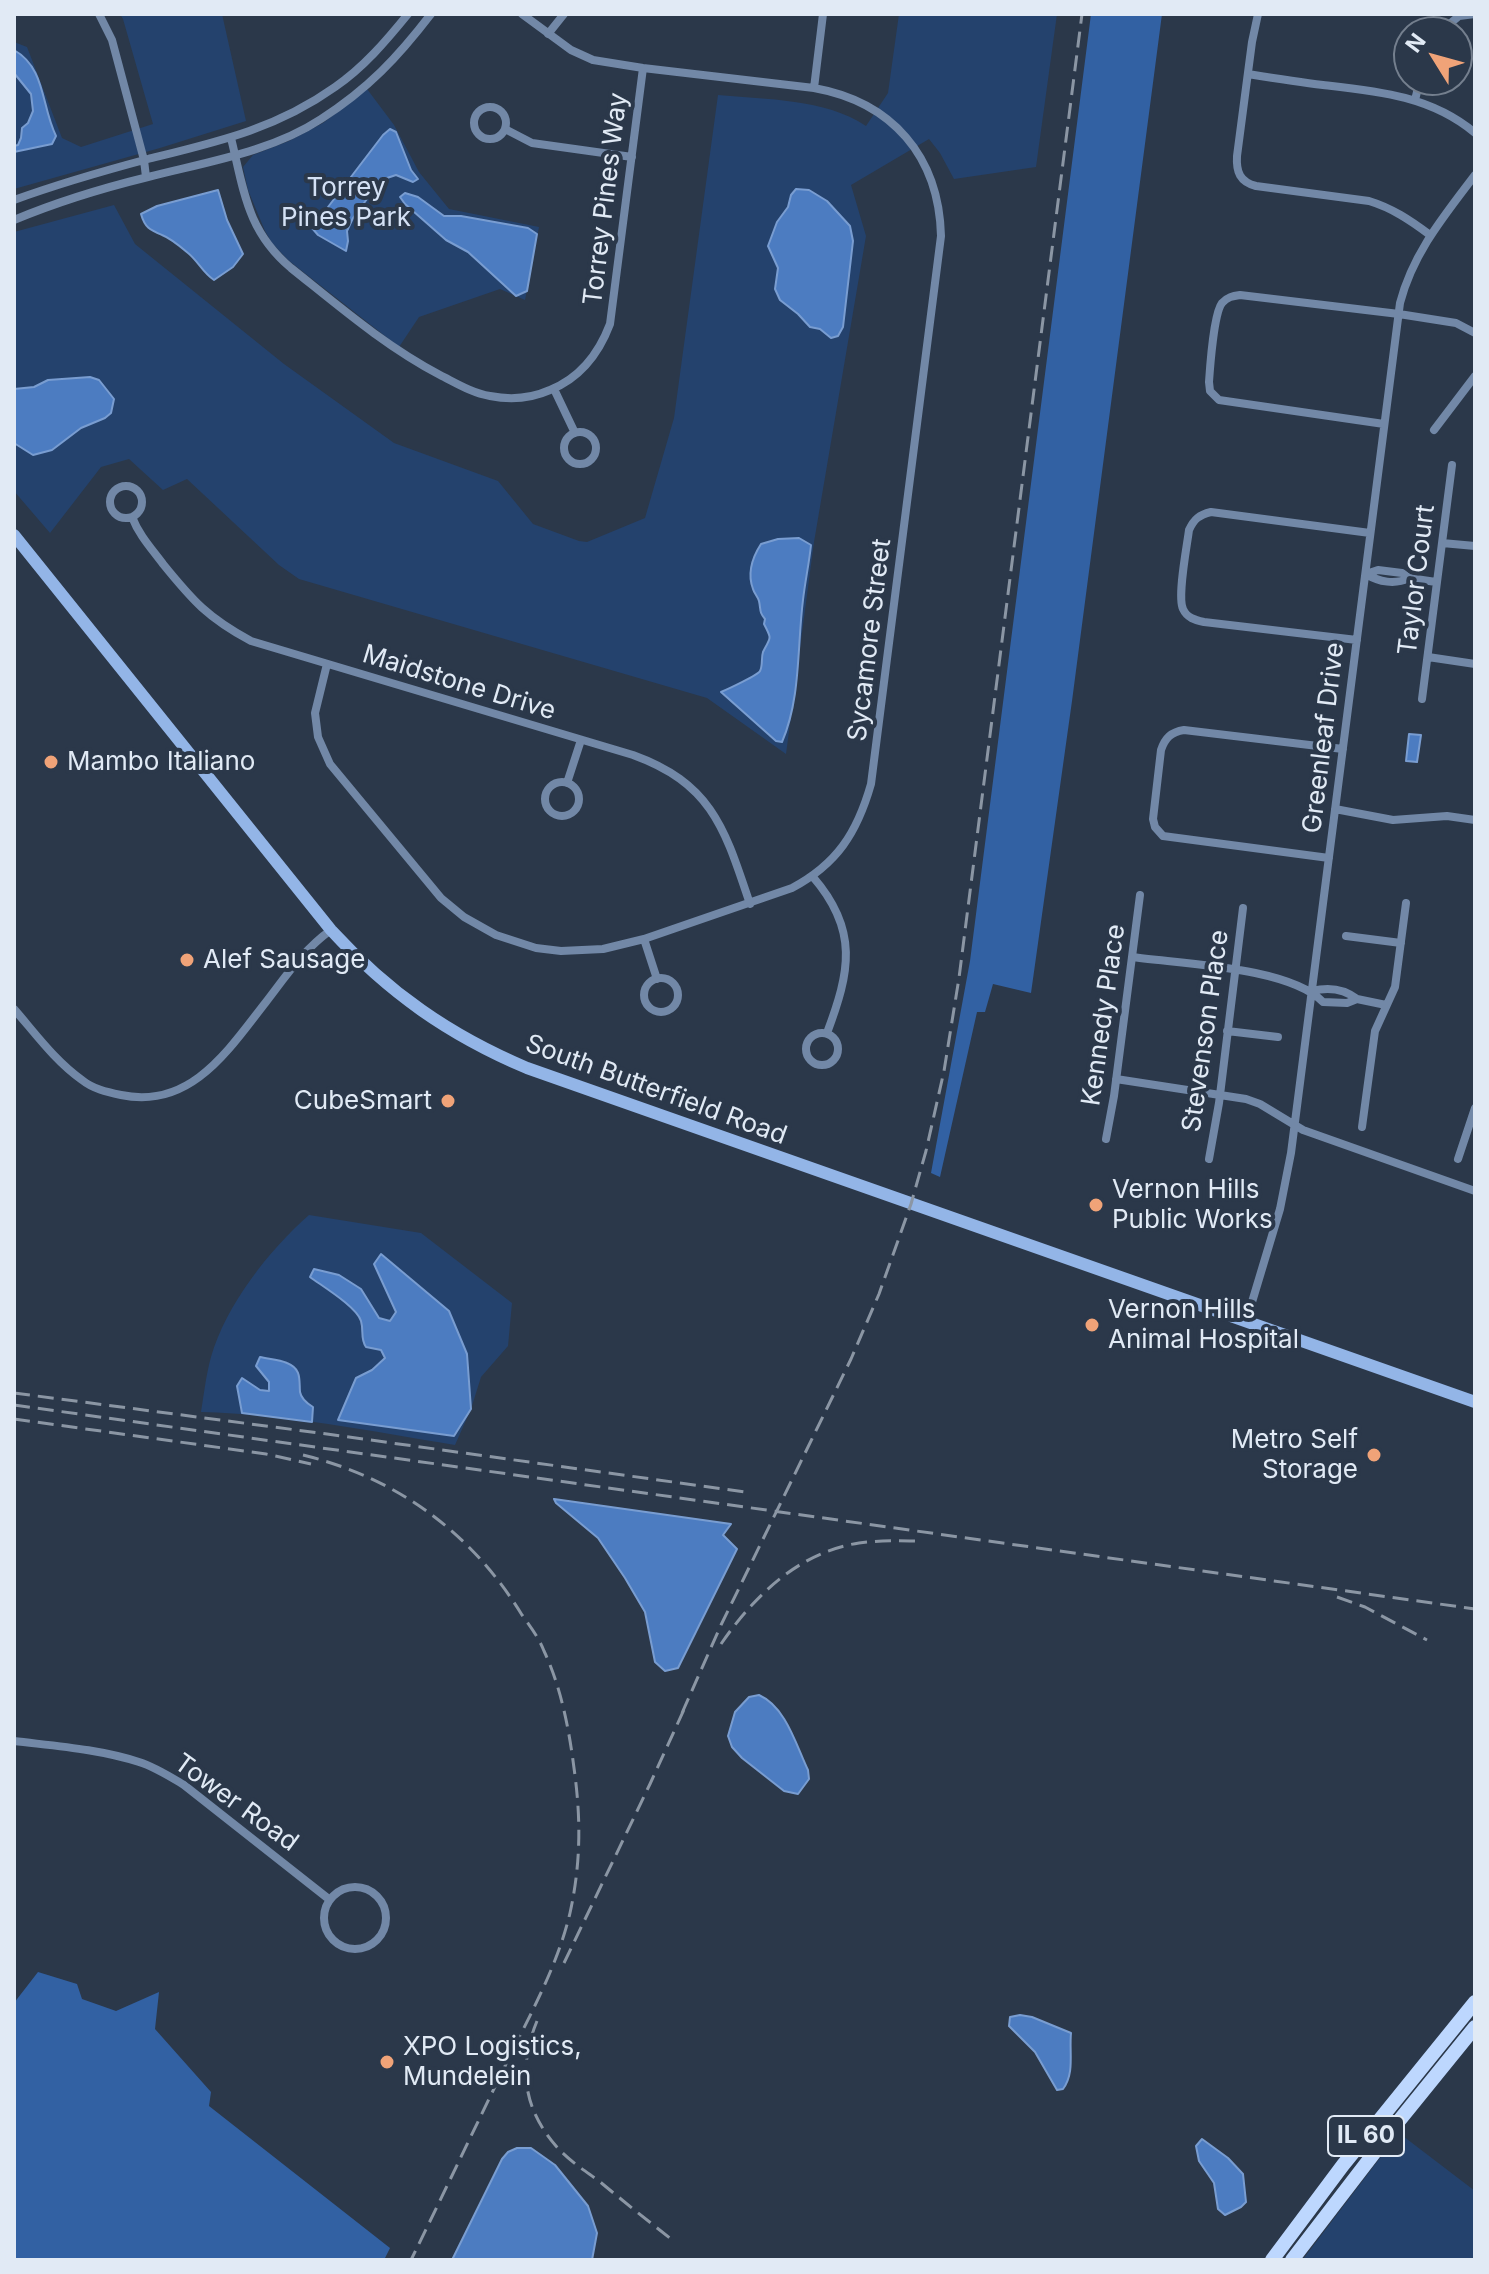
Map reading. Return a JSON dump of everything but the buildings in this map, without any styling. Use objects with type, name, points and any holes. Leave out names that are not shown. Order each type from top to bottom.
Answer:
[{"type":"main road","name":"South Butterfield Road","points":[[14,535],[331,930],[375,974],[452,1032],[502,1058],[1475,1402]]},
{"type":"main road","name":"IL 60","points":[[1292,2260],[1471,2022],[1475,2002]]},
{"type":"main road","name":"IL 60","points":[[1272,2260],[1343,2165],[1471,2022]]},
{"type":"street","points":[[99,14],[112,40],[146,177]]},
{"type":"street","points":[[14,200],[144,160],[231,138],[280,120],[337,86],[381,47],[408,14]]},
{"type":"street","points":[[14,220],[146,177],[235,156],[319,121],[383,72],[431,14]]},
{"type":"street","name":"Sycamore Street","points":[[327,664],[315,713],[321,748],[330,764],[441,898],[485,929],[536,948],[586,951],[644,939],[792,888],[813,877],[830,861],[855,829],[863,812],[871,784],[941,236],[941,217],[932,179],[910,141],[893,123],[864,103],[814,88],[593,60],[571,50],[522,14]]},
{"type":"street","points":[[548,34],[564,14]]},
{"type":"street","points":[[814,88],[823,14]]},
{"type":"street","points":[[1258,14],[1236,168],[1239,175],[1250,185],[1386,206],[1430,235]]},
{"type":"street","name":"Torrey Pines Way","points":[[231,138],[248,208],[273,252],[391,347],[468,390],[491,397],[535,395],[554,389],[582,370],[597,352],[610,324],[643,68]]},
{"type":"street","points":[[1248,74],[1377,91],[1415,100],[1463,123],[1475,133]]},
{"type":"street","points":[[1415,100],[1416,96]]},
{"type":"street","points":[[486,107],[497,108],[504,115],[505,129],[497,137],[486,138],[475,128],[475,117],[486,107]]},
{"type":"street","points":[[505,129],[532,143],[632,157]]},
{"type":"street","name":"Greenleaf Drive","points":[[1246,1322],[1280,1209],[1295,1125],[1403,291],[1430,235],[1475,175]]},
{"type":"street","points":[[1384,424],[1219,400],[1209,386],[1219,307],[1233,296],[1264,298],[1456,323],[1475,333]]},
{"type":"street","points":[[1434,430],[1475,376]]},
{"type":"street","points":[[554,389],[575,433]]},
{"type":"street","name":"Taylor Court","points":[[1422,699],[1452,465]]},
{"type":"street","name":"Maidstone Drive","points":[[121,486],[136,489],[142,499],[140,510],[132,517],[121,518],[110,507],[110,497],[121,486]]},
{"type":"street","points":[[1357,640],[1193,620],[1183,611],[1181,598],[1189,530],[1203,514],[1211,512],[1370,533]]},
{"type":"street","name":"Maidstone Drive","points":[[132,517],[139,533],[200,607],[222,625],[251,641],[653,762],[690,786],[720,822],[750,904]]},
{"type":"street","points":[[1442,543],[1475,546]]},
{"type":"street","points":[[1366,574],[1375,580],[1400,583],[1409,578],[1436,582]]},
{"type":"street","points":[[1428,657],[1475,664]]},
{"type":"street","points":[[1329,858],[1168,838],[1158,832],[1153,819],[1161,750],[1164,740],[1180,730],[1343,749]]},
{"type":"street","points":[[567,783],[581,740]]},
{"type":"street","points":[[567,783],[579,793],[578,805],[572,813],[556,815],[546,803],[547,792],[554,784],[567,783]]},
{"type":"street","points":[[1335,809],[1393,820],[1447,816],[1475,820]]},
{"type":"street","points":[[813,877],[832,902],[846,941],[844,984],[827,1033]]},
{"type":"street","name":"Kennedy Place","points":[[1106,1139],[1140,895]]},
{"type":"street","points":[[1362,1127],[1375,1031],[1395,987],[1406,903]]},
{"type":"street","name":"Stevenson Place","points":[[1209,1159],[1243,908]]},
{"type":"street","points":[[14,1009],[60,1062],[86,1084],[133,1098],[165,1094],[181,1089],[206,1074],[308,948],[331,930]]},
{"type":"street","points":[[1346,936],[1401,943]]},
{"type":"street","points":[[644,939],[657,979]]},
{"type":"street","points":[[1132,957],[1271,975],[1312,991],[1323,1002],[1347,1003],[1357,999],[1386,1005]]},
{"type":"street","points":[[657,979],[670,981],[677,989],[677,1001],[665,1012],[653,1011],[644,997],[646,987],[657,979]]},
{"type":"street","points":[[1227,1031],[1278,1037]]},
{"type":"street","points":[[827,1033],[837,1042],[838,1053],[826,1065],[815,1064],[807,1056],[808,1041],[815,1034],[827,1033]]},
{"type":"street","points":[[1116,1079],[1260,1104],[1306,1132],[1475,1191]]},
{"type":"street","points":[[1458,1159],[1475,1108]]},
{"type":"street","name":"Tower Road","points":[[14,1741],[103,1753],[158,1770],[184,1785],[330,1900]]},
{"type":"street","points":[[356,1887],[370,1891],[386,1915],[380,1936],[363,1948],[340,1945],[329,1935],[325,1926],[330,1900],[342,1890],[356,1887]]},
{"type":"green space","points":[[120,14],[222,14],[246,121],[14,189],[14,42],[27,47],[62,138],[81,147],[153,124]]},
{"type":"green space","points":[[899,14],[1057,14],[1036,167],[954,179],[929,139],[851,185],[866,236],[814,542],[786,754],[707,698],[299,579],[279,565],[187,479],[163,490],[129,459],[101,467],[50,533],[14,491],[14,232],[114,205],[135,244],[284,364],[394,443],[498,481],[533,524],[579,541],[587,542],[645,518],[674,418],[718,95],[814,105],[866,126],[888,93]]},
{"type":"green space","name":"Torrey Pines Park","points":[[367,89],[394,125],[419,172],[449,209],[539,227],[525,300],[500,289],[419,317],[399,347],[288,260],[272,243],[248,190],[243,167],[253,155],[323,123]]},
{"type":"green space","points":[[309,1215],[421,1233],[512,1303],[508,1346],[481,1377],[455,1445],[296,1420],[201,1412],[211,1357],[227,1318],[264,1262]]},
{"type":"green space","points":[[1399,2133],[1475,2191],[1475,2260],[1306,2260],[1304,2258]]},
{"type":"shaded area","points":[[1091,14],[1162,14],[1031,993],[993,984],[985,1012],[977,1012],[940,1177],[931,1173],[970,961]]},
{"type":"shaded area","points":[[14,50],[32,67],[37,77],[56,136],[52,144],[14,152],[22,128],[33,111],[31,94],[14,73]]},
{"type":"shaded area","points":[[390,129],[396,132],[411,170],[418,179],[413,182],[396,175],[381,180],[353,218],[347,231],[346,251],[318,235],[312,228]]},
{"type":"shaded area","points":[[796,189],[809,190],[827,201],[850,226],[853,241],[843,327],[838,336],[831,338],[820,329],[810,327],[780,300],[775,289],[778,268],[768,246],[777,222]]},
{"type":"shaded area","points":[[218,190],[227,220],[243,254],[233,267],[214,280],[182,248],[148,228],[141,214],[157,206]]},
{"type":"shaded area","points":[[405,193],[418,197],[444,216],[461,216],[528,228],[537,234],[527,291],[516,296],[468,252],[446,240],[405,204],[400,197]]},
{"type":"shaded area","points":[[90,377],[99,380],[114,399],[111,413],[81,428],[52,450],[33,455],[14,443],[14,389],[34,387],[48,380]]},
{"type":"shaded area","points":[[799,538],[811,545],[795,690],[782,742],[776,741],[721,692],[760,671],[763,652],[770,639],[750,577],[758,549],[761,544],[778,539]]},
{"type":"shaded area","points":[[1409,734],[1421,735],[1417,762],[1406,761]]},
{"type":"shaded area","points":[[381,1254],[449,1311],[467,1354],[471,1409],[454,1436],[338,1420],[356,1378],[372,1370],[385,1358],[381,1350],[366,1347],[361,1321],[353,1309],[310,1277],[314,1269],[339,1275],[361,1289],[379,1318],[390,1321],[396,1312],[374,1264]]},
{"type":"shaded area","points":[[260,1357],[284,1362],[295,1368],[301,1394],[313,1407],[312,1422],[242,1413],[237,1386],[242,1378],[260,1390],[269,1391],[269,1382],[256,1366]]},
{"type":"shaded area","points":[[554,1499],[731,1524],[723,1535],[737,1549],[678,1668],[665,1671],[655,1662],[645,1612],[625,1578],[598,1538]]},
{"type":"shaded area","points":[[759,1695],[783,1717],[808,1770],[809,1779],[798,1794],[784,1791],[732,1747],[728,1736],[735,1712],[749,1697]]},
{"type":"shaded area","points":[[38,1972],[77,1984],[82,1999],[116,2011],[159,1992],[155,2029],[211,2092],[209,2106],[390,2248],[384,2260],[14,2260],[14,2003]]},
{"type":"shaded area","points":[[1020,2015],[1071,2033],[1070,2069],[1063,2089],[1057,2090],[1035,2052],[1009,2026],[1010,2017]]},
{"type":"shaded area","points":[[1202,2139],[1228,2158],[1243,2174],[1246,2202],[1225,2215],[1218,2209],[1214,2183],[1199,2161],[1196,2146]]},
{"type":"shaded area","points":[[517,2148],[531,2148],[555,2165],[588,2206],[597,2233],[592,2260],[452,2260],[502,2159]]},
{"type":"railway","points":[[682,1713],[721,1625],[851,1359],[879,1294],[926,1151],[944,1071],[959,978],[1082,14]]},
{"type":"railway","points":[[14,1393],[745,1492]]},
{"type":"railway","points":[[14,1405],[1475,1609]]},
{"type":"railway","points":[[14,1419],[266,1454],[311,1464]]},
{"type":"railway","points":[[303,1455],[370,1478],[400,1494],[429,1512],[479,1558],[502,1585],[542,1646],[560,1694],[574,1768],[579,1823],[578,1858],[565,1932],[535,2005],[411,2260]]},
{"type":"railway","points":[[721,1644],[763,1593],[798,1566],[817,1556],[859,1543],[922,1541]]},
{"type":"railway","points":[[1337,1597],[1365,1607],[1427,1640]]},
{"type":"railway","points":[[564,1963],[687,1703]]},
{"type":"railway","points":[[537,2021],[527,2055],[527,2086],[530,2102],[545,2132],[571,2160],[671,2239]]},
{"type":"place","name":"Mambo Italiano","points":[[51,762]]},
{"type":"place","name":"Alef Sausage","points":[[187,960]]},
{"type":"place","name":"CubeSmart","points":[[448,1101]]},
{"type":"place","name":"Vernon Hills Public Works","points":[[1096,1205]]},
{"type":"place","name":"Vernon Hills Animal Hospital","points":[[1092,1325]]},
{"type":"place","name":"Metro Self Storage","points":[[1374,1455]]},
{"type":"place","name":"XPO Logistics, Mundelein","points":[[387,2062]]}]
